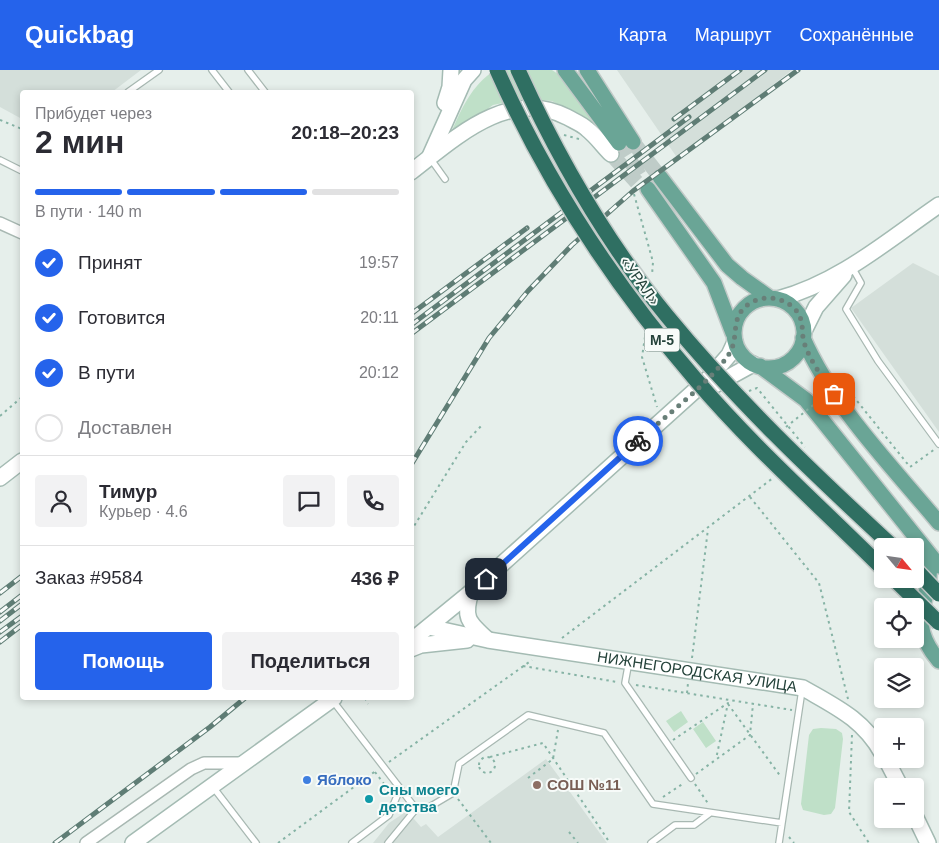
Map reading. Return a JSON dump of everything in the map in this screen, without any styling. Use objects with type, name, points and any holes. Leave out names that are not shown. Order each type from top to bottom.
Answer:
[{"type":"highway","name":"«УРАЛ»","points":[[496,70],[555,188],[649,323],[697,382],[787,477],[874,560]]},
{"type":"highway","name":"«УРАЛ»","points":[[518,70],[537,111],[568,169],[614,243],[666,315],[738,397],[803,463],[883,538]]},
{"type":"highway","points":[[924,578],[939,594]]},
{"type":"highway","points":[[903,588],[939,623]]},
{"type":"main road","points":[[565,70],[621,146]]},
{"type":"main road","points":[[586,70],[621,146]]},
{"type":"main road","points":[[660,177],[727,265],[742,278],[796,310],[803,334],[826,382],[843,406],[939,523]]},
{"type":"main road","points":[[641,190],[665,212],[714,283],[742,355],[806,400],[939,566]]},
{"type":"main road","points":[[734,338],[736,320],[744,308],[756,300],[774,298]]},
{"type":"main road","points":[[756,365],[774,367],[788,362],[798,352],[803,334]]},
{"type":"main road","points":[[927,550],[930,576],[921,618],[921,632],[927,647],[939,662]]},
{"type":"street","points":[[430,157],[450,87],[451,70]]},
{"type":"street","points":[[430,157],[464,80],[473,70]]},
{"type":"street","points":[[414,170],[480,122],[504,110],[527,108],[553,110],[621,146]]},
{"type":"street","points":[[774,298],[800,293],[852,266],[939,205]]},
{"type":"street","points":[[0,224],[20,233]]},
{"type":"street","points":[[803,334],[825,294],[852,266]]},
{"type":"street","points":[[414,639],[471,592],[710,377],[729,355],[734,338]]},
{"type":"street","points":[[671,411],[756,365]]},
{"type":"street","points":[[0,478],[20,463]]},
{"type":"street","points":[[471,592],[466,607],[469,623],[488,640]]},
{"type":"street","points":[[429,627],[488,640]]},
{"type":"street","points":[[414,648],[452,641],[488,640]]},
{"type":"street","name":"НИЖНЕГОРОДСКАЯ УЛИЦА","points":[[488,640],[802,688],[847,713],[874,738]]},
{"type":"street","points":[[132,843],[330,700]]},
{"type":"street","points":[[86,843],[191,769],[204,763],[243,764]]},
{"type":"street","points":[[921,828],[928,843]]},
{"type":"lane","points":[[131,90],[159,70]]},
{"type":"lane","points":[[212,70],[227,90]]},
{"type":"lane","points":[[248,70],[263,90]]},
{"type":"lane","points":[[430,157],[445,179]]},
{"type":"lane","points":[[0,160],[20,170]]},
{"type":"lane","points":[[852,266],[861,283],[846,308],[878,361],[939,445]]},
{"type":"lane","points":[[629,661],[625,683],[691,778]]},
{"type":"lane","points":[[779,843],[802,688]]},
{"type":"lane","points":[[334,700],[416,809]]},
{"type":"lane","points":[[416,809],[426,809],[453,793],[459,764],[528,715],[604,732],[653,804],[782,823]]},
{"type":"lane","points":[[212,786],[256,843]]},
{"type":"lane","points":[[352,843],[388,815],[400,789]]},
{"type":"lane","points":[[388,843],[416,809]]},
{"type":"lane","points":[[651,843],[675,824],[694,825],[713,813]]},
{"type":"path","points":[[0,120],[20,128]]},
{"type":"path","points":[[561,135],[579,140]]},
{"type":"path","points":[[639,205],[641,190]]},
{"type":"path","points":[[780,432],[842,382],[910,467],[939,445]]},
{"type":"path","points":[[0,416],[20,399]]},
{"type":"path","points":[[414,526],[466,442],[483,424]]},
{"type":"path","points":[[278,843],[548,649],[750,497],[779,472]]},
{"type":"path","points":[[750,497],[819,583],[846,696],[852,707],[847,713]]},
{"type":"path","points":[[687,693],[708,529]]},
{"type":"path","points":[[523,666],[799,712]]},
{"type":"path","points":[[366,700],[368,704]]},
{"type":"path","points":[[667,744],[728,701]]},
{"type":"path","points":[[728,701],[788,787]]},
{"type":"path","points":[[716,760],[728,701]]},
{"type":"path","points":[[653,804],[750,735],[753,704]]},
{"type":"path","points":[[528,778],[553,758],[560,722]]},
{"type":"path","points":[[849,730],[852,737],[849,812],[869,843]]},
{"type":"path","points":[[490,757],[496,766],[494,770],[486,773],[479,768],[479,763],[484,757],[543,743],[610,843]]},
{"type":"path","points":[[375,772],[395,800]]},
{"type":"path","points":[[691,778],[713,813]]},
{"type":"path","points":[[453,793],[491,843]]},
{"type":"path","points":[[569,832],[578,843]]},
{"type":"shaded area","points":[[0,70],[141,70],[115,90],[20,90],[20,118],[0,107]]},
{"type":"shaded area","points":[[617,70],[792,70],[678,159]]},
{"type":"shaded area","points":[[913,263],[939,276],[939,432],[851,308]]},
{"type":"shaded area","name":"СОШ №11","points":[[546,759],[607,843],[373,843],[389,823],[407,811],[421,827],[426,824],[438,837]]},
{"type":"green space","points":[[495,70],[552,70],[561,76],[598,127],[552,101],[523,99],[493,105],[454,134],[451,133],[463,106],[473,90]]},
{"type":"green space","points":[[681,711],[688,722],[674,732],[666,721]]},
{"type":"green space","points":[[703,722],[716,741],[706,748],[693,729]]},
{"type":"green space","points":[[813,729],[836,729],[842,733],[843,739],[835,808],[831,814],[824,815],[803,810],[801,804],[809,735]]},
{"type":"tunnel","points":[[633,142],[660,177]]},
{"type":"tunnel","points":[[619,143],[648,189]]},
{"type":"tunnel","points":[[611,154],[642,188]]},
{"type":"railway","points":[[674,119],[740,70]]},
{"type":"railway","points":[[414,332],[765,70]]},
{"type":"railway","points":[[414,460],[489,338],[528,291],[572,245],[633,191],[798,70]]},
{"type":"railway","points":[[414,323],[689,117]]},
{"type":"railway","points":[[414,312],[527,228]]},
{"type":"railway","points":[[0,593],[20,578]]},
{"type":"railway","points":[[0,612],[20,597]]},
{"type":"railway","points":[[0,621],[20,606]]},
{"type":"railway","points":[[0,632],[20,617]]},
{"type":"railway","points":[[0,642],[20,627]]},
{"type":"railway","points":[[55,843],[210,727],[243,700]]},
{"type":"way so far","points":[[638,441],[710,377],[729,355],[735,342],[734,327],[739,314],[756,300],[763,298],[778,299],[796,310],[804,331],[803,338],[813,360],[834,394]]},
{"type":"place","name":"Яблоко","points":[[307,780]]},
{"type":"place","name":"СОШ №11","points":[[537,785]]},
{"type":"place","name":"Сны моего детства","points":[[369,799]]},
{"type":"route","points":[[486,579],[638,441]]}]
